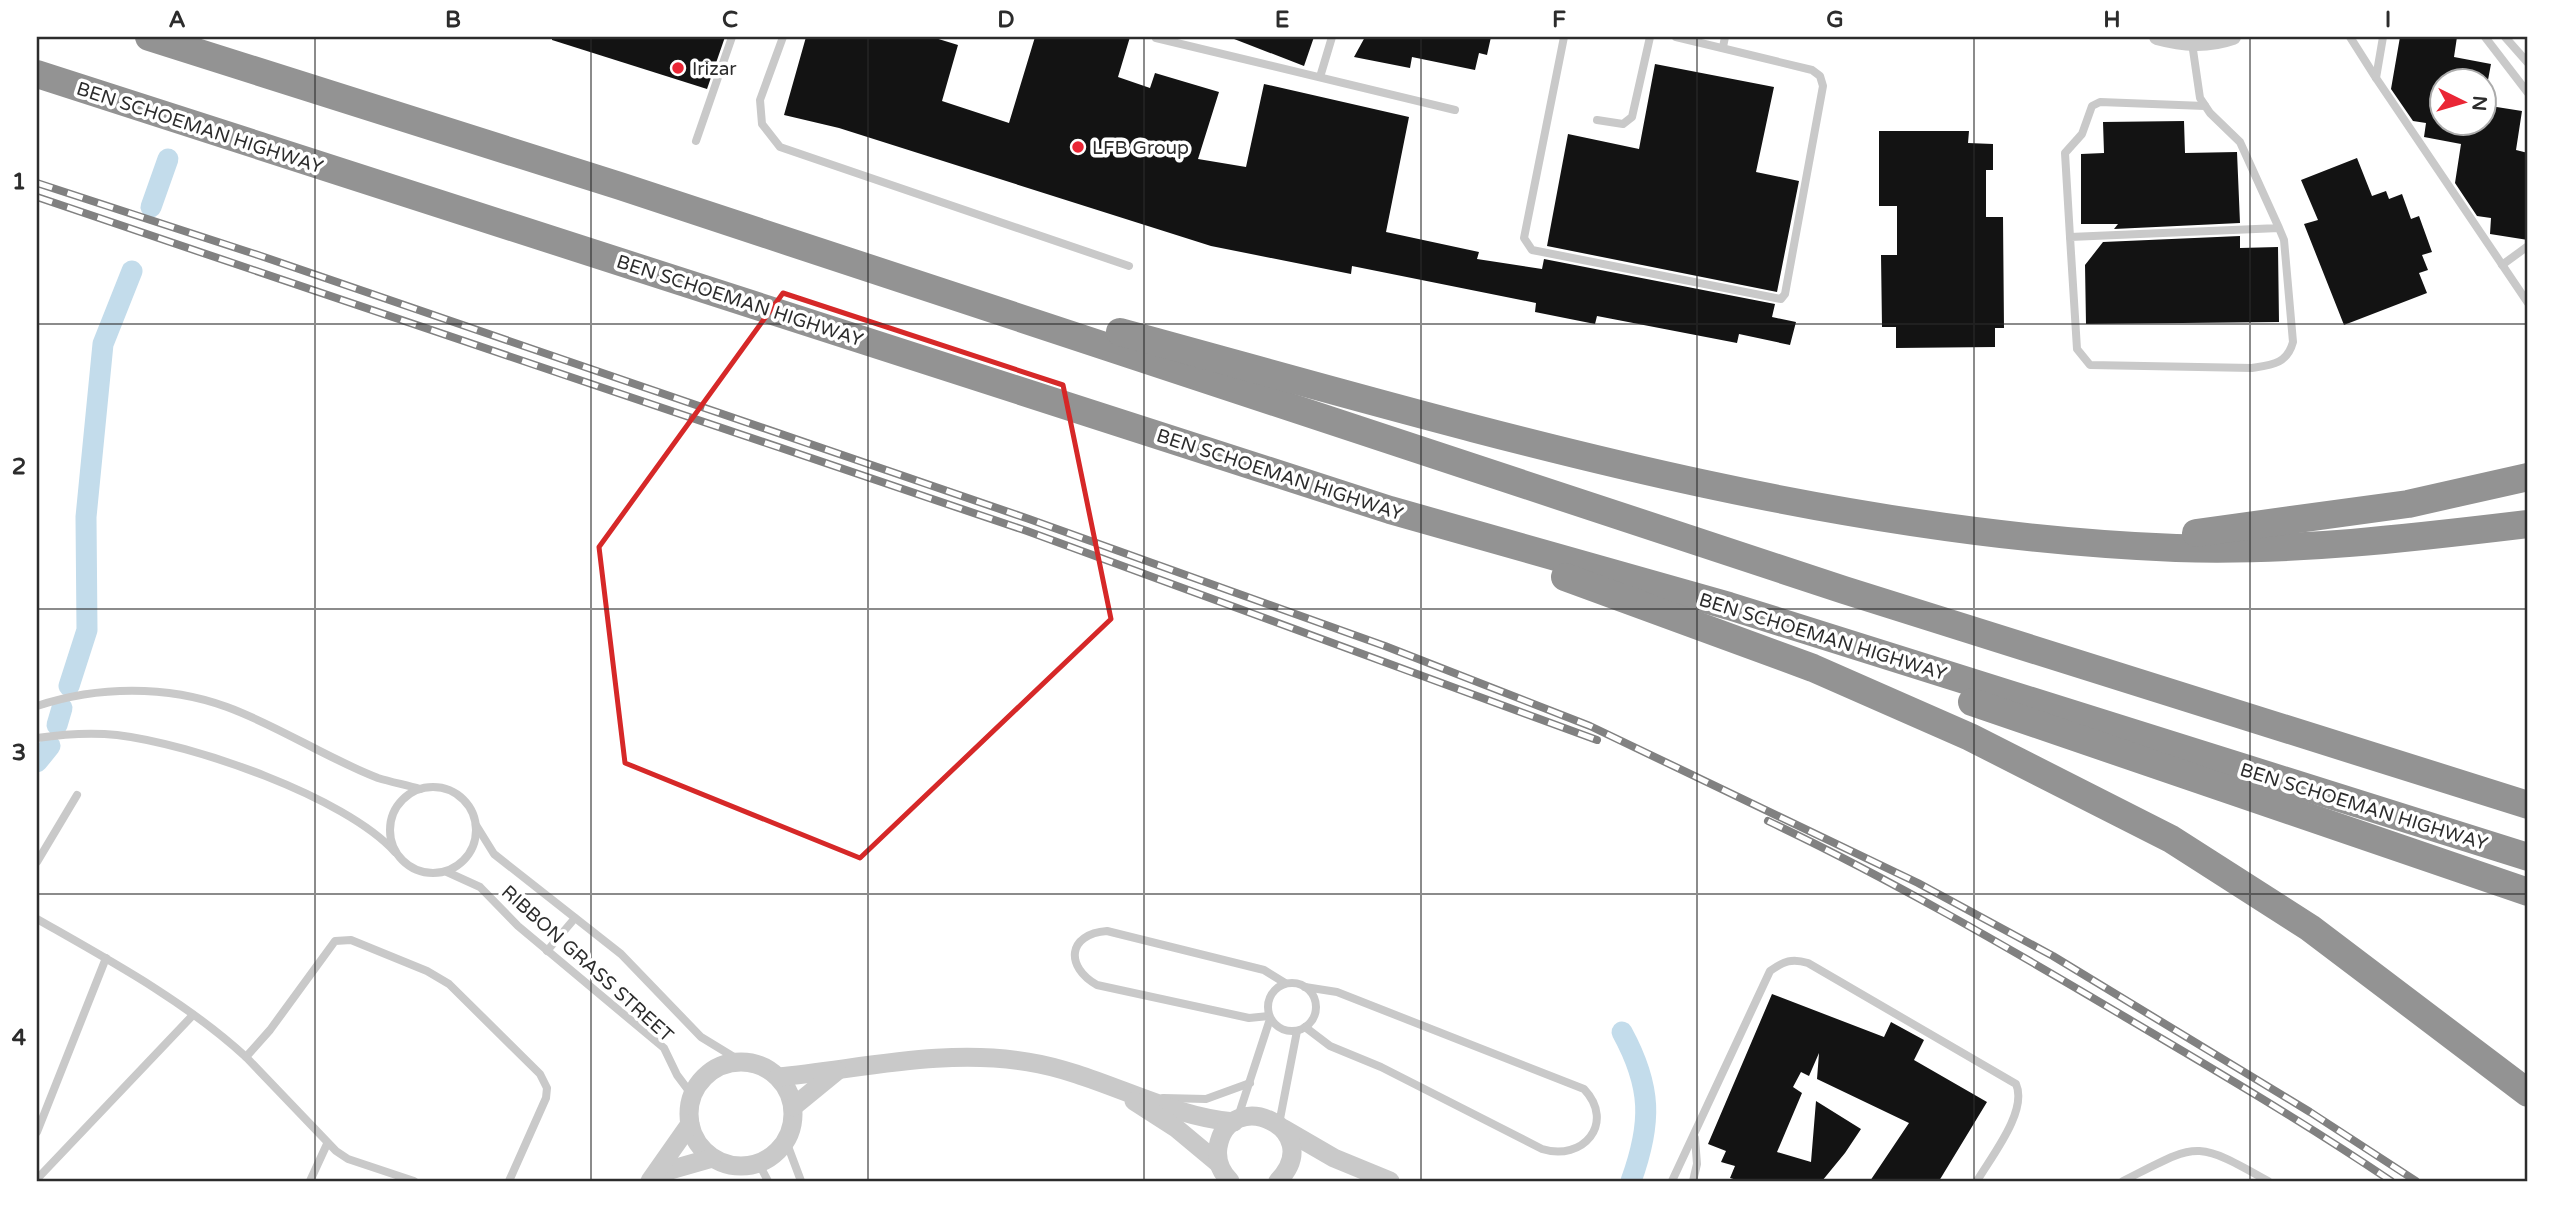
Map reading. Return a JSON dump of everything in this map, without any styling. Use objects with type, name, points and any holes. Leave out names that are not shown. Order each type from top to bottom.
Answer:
[{"type":"highway","points":[[149,37],[620,186],[1844,590],[2528,805]]},
{"type":"highway","name":"BEN SCHOEMAN HIGHWAY","points":[[37,74],[1390,510],[1728,606],[2528,857]]},
{"type":"highway","points":[[620,186],[1116,331],[1505,437],[1730,489],[1952,530],[2106,544],[2296,548],[2528,524]]},
{"type":"highway","points":[[2106,544],[2408,504],[2528,477]]},
{"type":"highway","points":[[1390,510],[1813,668],[1970,737],[2171,839],[2310,928],[2528,1093]]},
{"type":"highway","points":[[1728,606],[1881,671],[2528,892]]},
{"type":"street","points":[[2157,37],[2192,43],[2215,43],[2233,37]]},
{"type":"street","points":[[778,1077],[919,1058],[992,1057],[1070,1071],[1192,1114],[1235,1121],[1259,1116],[1334,1158],[1390,1181]]},
{"type":"street","points":[[742,1062],[767,1069],[778,1077],[790,1096],[793,1107],[791,1131],[786,1142],[774,1155],[759,1164],[743,1167],[727,1165],[712,1158],[694,1138],[690,1124],[692,1095],[700,1082],[712,1071],[726,1064],[742,1062]]},
{"type":"street","points":[[793,1107],[837,1071]]},
{"type":"street","points":[[1112,1088],[1176,1128],[1224,1175]]},
{"type":"street","points":[[1224,1175],[1219,1140],[1235,1121]]},
{"type":"street","points":[[653,1178],[690,1124]]},
{"type":"street","points":[[1278,1181],[1290,1163],[1292,1152],[1281,1127]]},
{"type":"street","points":[[653,1178],[712,1158]]},
{"type":"lane","points":[[696,141],[732,37]]},
{"type":"lane","points":[[783,37],[760,100],[762,124],[779,147],[1129,266]]},
{"type":"lane","points":[[1321,77],[1332,37]]},
{"type":"lane","points":[[1564,37],[1524,238],[1527,246],[1532,250],[1780,299],[1786,294],[1823,86],[1820,76],[1812,70],[1676,37]]},
{"type":"lane","points":[[1597,120],[1623,124],[1632,117],[1650,37]]},
{"type":"lane","points":[[1723,47],[1725,37]]},
{"type":"lane","points":[[2350,37],[2528,303]]},
{"type":"lane","points":[[2376,78],[2383,37]]},
{"type":"lane","points":[[2485,37],[2528,93]]},
{"type":"lane","points":[[2505,37],[2528,63]]},
{"type":"lane","points":[[1156,38],[1455,110]]},
{"type":"lane","points":[[2192,43],[2200,97],[2205,106],[2240,142],[2278,228],[2288,258],[2293,342],[2290,354],[2278,364],[2252,369],[2090,365],[2077,349],[2065,153],[2082,134],[2092,106],[2100,102],[2205,106]]},
{"type":"lane","points":[[2070,237],[2278,228]]},
{"type":"lane","points":[[2502,265],[2528,246]]},
{"type":"lane","name":"RIBBON GRASS STREET","points":[[37,706],[62,698],[115,691],[195,697],[264,722],[378,778],[420,789],[435,786],[450,790],[472,810],[476,825],[494,854],[621,954],[701,1037],[742,1062]]},
{"type":"lane","name":"RIBBON GRASS STREET","points":[[37,738],[72,733],[117,735],[213,758],[322,802],[379,834],[405,864],[418,872],[447,872],[480,887],[547,951],[664,1048],[677,1074],[692,1095]]},
{"type":"lane","points":[[395,852],[390,838],[390,822],[396,807],[406,796],[420,789]]},
{"type":"lane","points":[[37,862],[77,795]]},
{"type":"lane","points":[[447,872],[460,864],[470,853],[476,839],[476,825]]},
{"type":"lane","points":[[547,951],[575,918]]},
{"type":"lane","points":[[37,919],[106,958],[215,1028],[246,1057],[327,1144],[348,1158],[414,1181]]},
{"type":"lane","points":[[1107,931],[1264,970],[1285,984],[1337,992],[1584,1089],[1594,1099],[1598,1112],[1596,1126],[1579,1148],[1567,1153],[1542,1149],[1301,1029],[1282,1029],[1270,1017],[1249,1018],[1097,985],[1084,978],[1076,968],[1074,955],[1079,941],[1092,932],[1107,931]]},
{"type":"lane","points":[[246,1057],[270,1030],[335,941],[351,940],[427,971],[449,984],[545,1080],[546,1098],[509,1181]]},
{"type":"lane","points":[[37,1132],[106,958]]},
{"type":"lane","points":[[1672,1181],[1770,971],[1783,962],[1796,959],[1808,963],[2016,1084],[2020,1094],[2017,1113],[1977,1181]]},
{"type":"lane","points":[[1235,1121],[1270,1017],[1268,1000],[1272,992],[1285,984]]},
{"type":"lane","points":[[1281,1127],[1301,1029],[1311,1022],[1316,1007],[1315,999],[1305,987]]},
{"type":"lane","points":[[37,1179],[193,1015]]},
{"type":"lane","points":[[1143,1096],[1206,1099],[1250,1083]]},
{"type":"lane","points":[[1693,1181],[1696,1164],[1695,1135]]},
{"type":"lane","points":[[786,1142],[802,1181]]},
{"type":"lane","points":[[310,1181],[327,1144]]},
{"type":"lane","points":[[2123,1181],[2181,1151],[2198,1149],[2218,1153],[2268,1181]]},
{"type":"lane","points":[[759,1164],[768,1181]]},
{"type":"highlighted area","points":[[783,293],[1063,385],[1111,619],[860,858],[625,763],[599,547]]},
{"type":"building","name":"Irizar","points":[[552,37],[725,37],[707,89],[552,40]]},
{"type":"building","points":[[806,37],[932,37],[958,45],[942,101],[1009,123],[1035,37],[1130,37],[1118,77],[1150,88],[1155,73],[1219,92],[1198,159],[1246,167],[1264,84],[1409,117],[1386,232],[1479,252],[1477,259],[1542,269],[1544,259],[1775,304],[1772,317],[1796,322],[1790,345],[1739,334],[1737,343],[1597,316],[1595,324],[1535,312],[1536,303],[1352,266],[1351,274],[1211,246],[839,128],[784,115]]},
{"type":"building","points":[[1229,37],[1314,37],[1304,66]]},
{"type":"building","points":[[1365,37],[1491,37],[1487,55],[1479,53],[1475,70],[1412,57],[1410,68],[1354,57]]},
{"type":"building","points":[[2400,37],[2457,37],[2454,57],[2491,64],[2428,66],[2428,136],[2498,136],[2498,107],[2522,111],[2516,150],[2528,153],[2528,240],[2490,234],[2491,218],[2477,216],[2455,183],[2461,144],[2424,137],[2426,123],[2413,121],[2391,89]]},
{"type":"building","points":[[1655,64],[1774,87],[1756,172],[1799,181],[1777,292],[1547,246],[1568,134],[1639,149]]},
{"type":"building","points":[[2184,121],[2185,153],[2237,152],[2240,223],[2114,229],[2118,224],[2081,224],[2081,154],[2104,153],[2103,122]]},
{"type":"building","points":[[1879,131],[1969,131],[1968,143],[1993,144],[1993,170],[1986,170],[1986,217],[2003,217],[2004,328],[1995,328],[1995,347],[1896,348],[1896,327],[1882,327],[1881,255],[1897,255],[1897,206],[1879,206]]},
{"type":"building","points":[[2357,158],[2372,196],[2386,191],[2389,199],[2402,194],[2411,219],[2419,216],[2432,252],[2422,255],[2428,270],[2419,273],[2427,293],[2344,325],[2304,224],[2318,220],[2301,180]]},
{"type":"building","points":[[2240,236],[2240,248],[2278,247],[2279,322],[2086,324],[2085,265],[2103,242]]},
{"type":"building","points":[[1772,994],[1884,1037],[1891,1022],[1924,1040],[1914,1060],[1987,1102],[1939,1181],[1870,1181],[1909,1123],[1817,1079],[1819,1053],[1809,1076],[1801,1072],[1793,1087],[1802,1093],[1777,1152],[1811,1162],[1816,1101],[1861,1129],[1845,1153],[1822,1181],[1740,1181],[1730,1178],[1735,1166],[1721,1162],[1726,1151],[1708,1144]]},
{"type":"waterway","points":[[151,207],[168,159]]},
{"type":"waterway","points":[[69,686],[87,630],[86,517],[103,344],[132,271]]},
{"type":"waterway","points":[[57,725],[62,708]]},
{"type":"waterway","points":[[37,762],[50,746]]},
{"type":"waterway","points":[[1622,1032],[1639,1070],[1646,1105],[1643,1141],[1631,1181]]},
{"type":"railway","points":[[37,183],[258,255],[1029,519],[1385,646],[1590,726],[1918,883],[2053,956],[2310,1112],[2416,1181]]},
{"type":"railway","points":[[37,197],[1027,531],[1597,740]]},
{"type":"railway","points":[[1768,821],[1904,890],[2037,965],[2260,1097],[2391,1181]]},
{"type":"place","name":"Irizar","points":[[678,68]]},
{"type":"place","name":"LFB Group","points":[[1078,147]]}]
